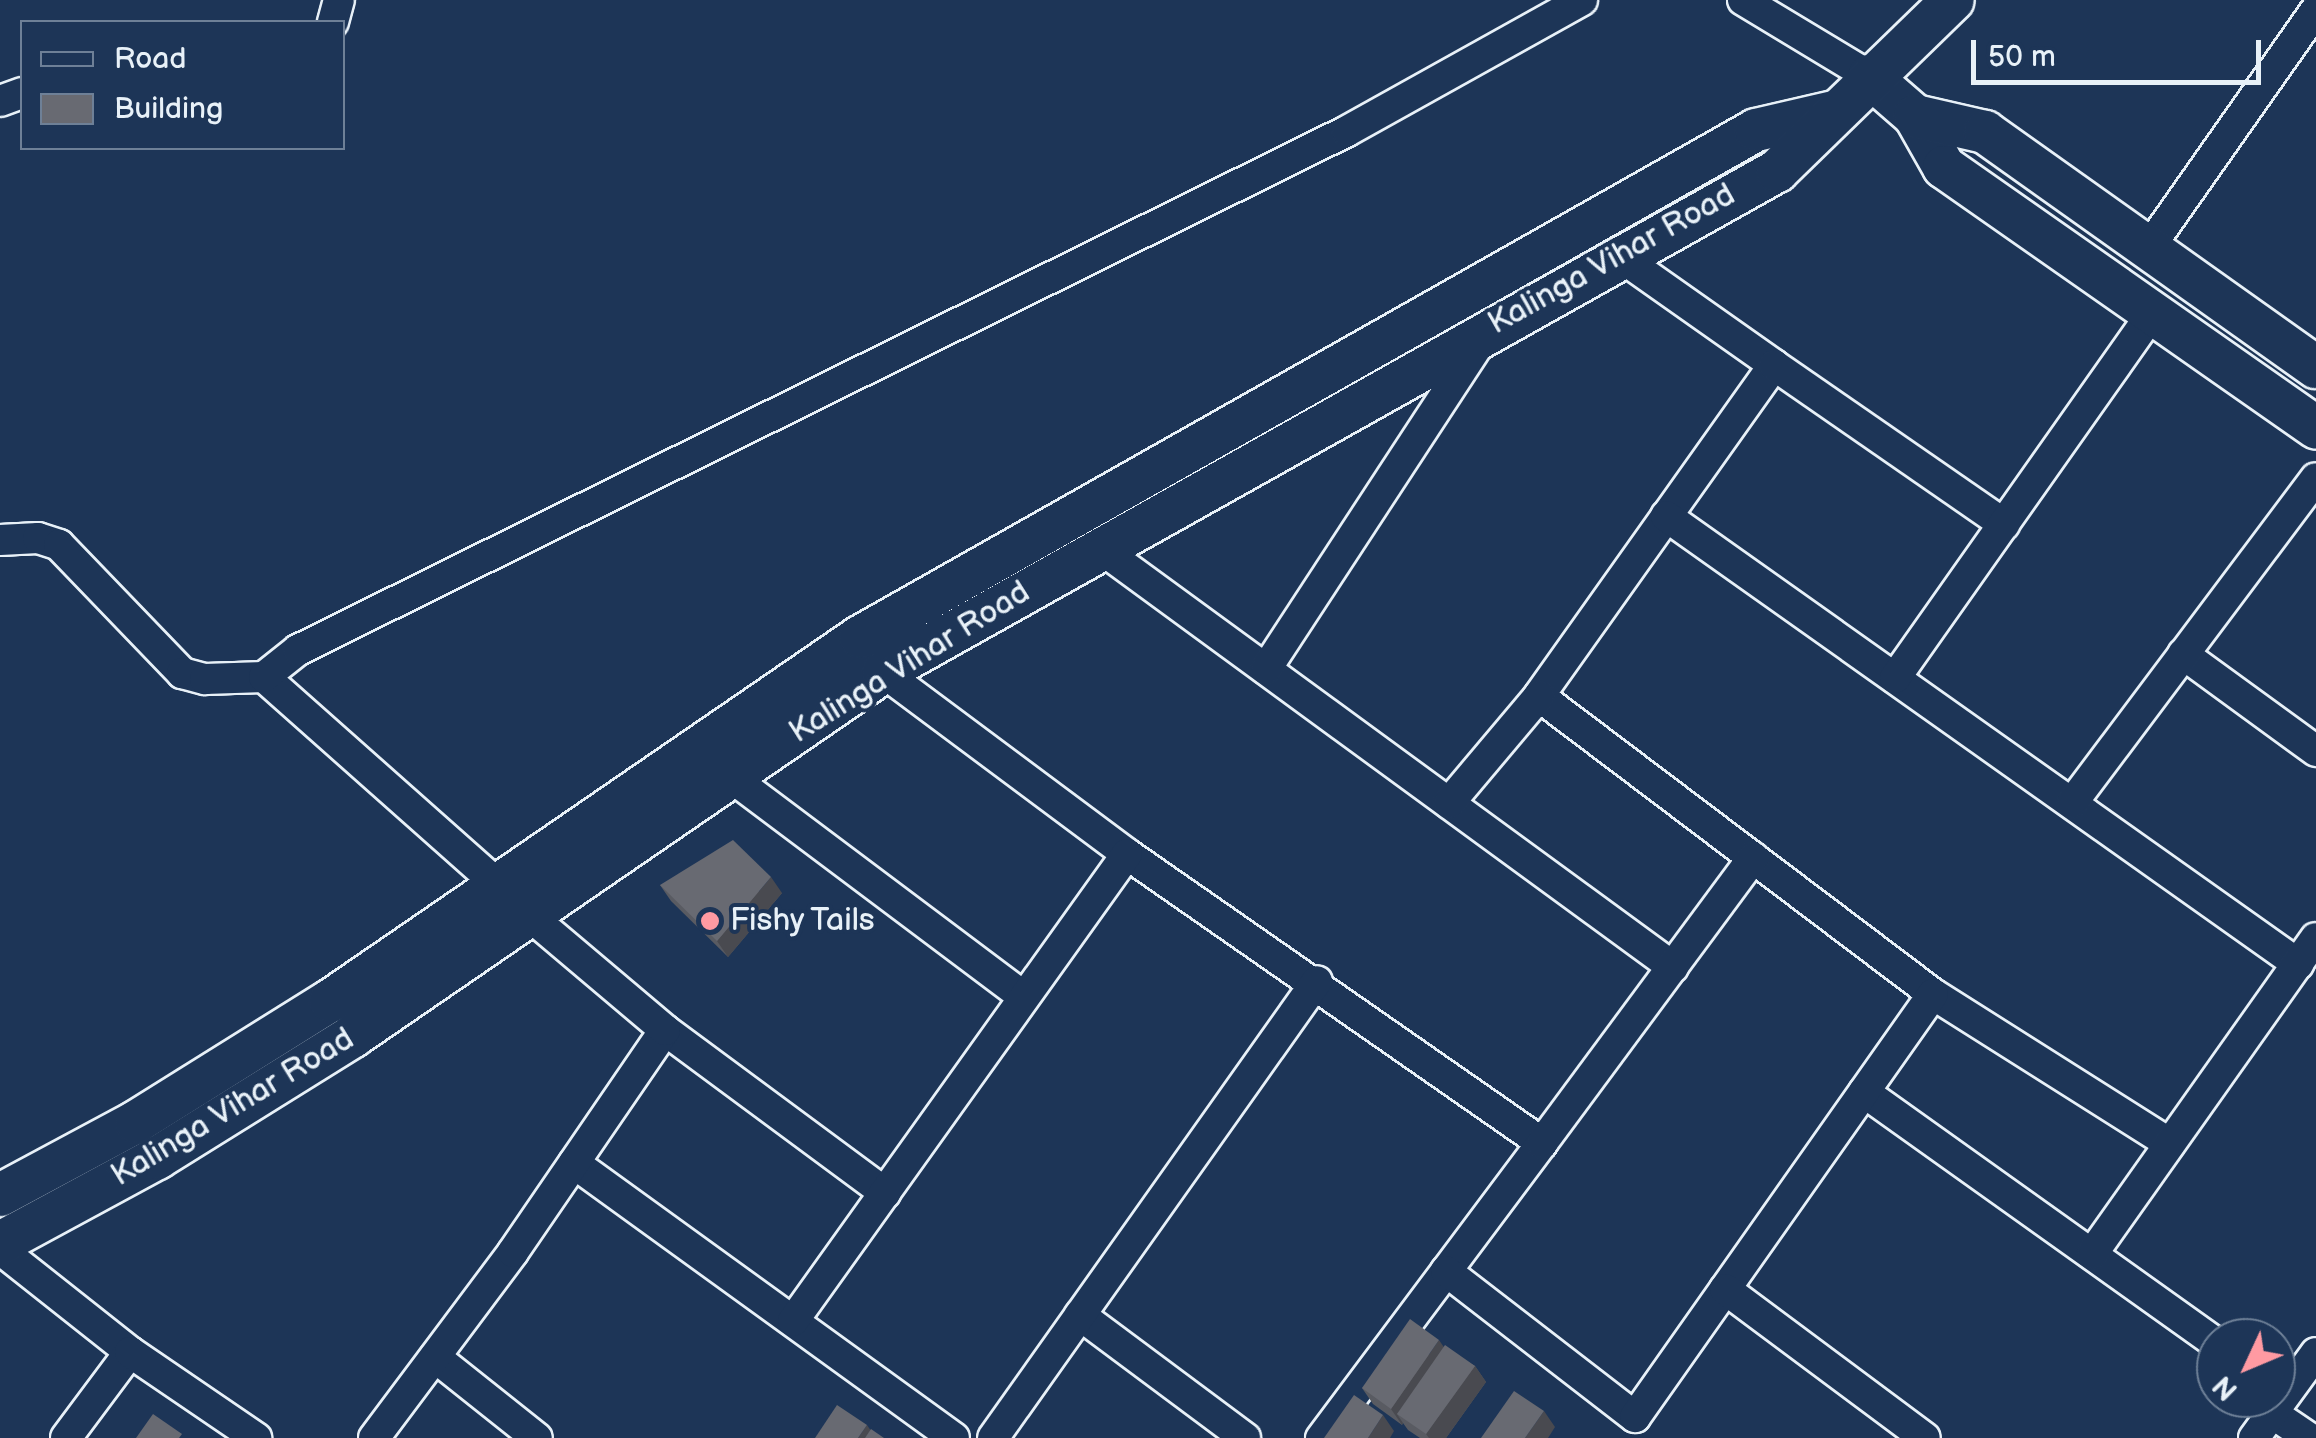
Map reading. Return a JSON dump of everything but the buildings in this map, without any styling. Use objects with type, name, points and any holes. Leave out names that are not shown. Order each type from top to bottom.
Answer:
[{"type":"street","points":[[0,540],[38,538],[59,545],[182,672],[206,680],[264,676],[298,650],[1347,131],[1582,0]]},
{"type":"street","points":[[1743,0],[1869,76],[1914,116],[1944,167],[2038,238],[2154,312],[2316,427]]},
{"type":"street","name":"Kalinga Vihar Road","points":[[0,1246],[174,1148],[530,916],[731,778],[871,654],[1100,548],[1618,254],[1778,170],[1869,76],[1953,0]]},
{"type":"street","points":[[2148,249],[2316,10]]},
{"type":"street","name":"Kalinga Vihar Road","points":[[0,1195],[136,1122],[499,886],[871,654],[1756,130],[1834,112]]},
{"type":"street","points":[[1914,116],[1986,132],[2316,367]]},
{"type":"street","points":[[1618,254],[2004,524]]},
{"type":"street","points":[[1894,678],[2154,312]]},
{"type":"street","points":[[1266,670],[1490,327]]},
{"type":"street","points":[[1449,802],[1539,696],[1774,365]]},
{"type":"street","points":[[2072,803],[2316,478]]},
{"type":"street","points":[[1666,516],[2298,964]]},
{"type":"street","points":[[1100,548],[1673,966]]},
{"type":"street","points":[[871,654],[1126,854],[1317,981],[1542,1143]]},
{"type":"street","points":[[2183,654],[2316,750]]},
{"type":"street","points":[[264,676],[499,886]]},
{"type":"street","points":[[1539,696],[1933,994],[2170,1144]]},
{"type":"street","points":[[731,778],[1024,997]]},
{"type":"street","points":[[793,1321],[1126,854]]},
{"type":"street","points":[[1321,1438],[1754,858]]},
{"type":"street","points":[[530,916],[666,1030],[885,1193]]},
{"type":"street","points":[[2092,1254],[2316,938]]},
{"type":"street","points":[[993,1438],[1317,981]]},
{"type":"street","points":[[1446,1271],[1635,1417],[1933,994]]},
{"type":"street","points":[[374,1438],[666,1030]]},
{"type":"street","points":[[1864,1092],[2196,1329]]},
{"type":"street","points":[[574,1163],[954,1438]]},
{"type":"street","points":[[0,1246],[130,1352],[256,1438]]},
{"type":"street","points":[[1725,1289],[1924,1438]]},
{"type":"street","points":[[1080,1315],[1244,1438]]},
{"type":"street","points":[[66,1438],[130,1352]]},
{"type":"street","points":[[2296,1378],[2316,1353]]},
{"type":"street","points":[[435,1357],[537,1438]]},
{"type":"street","points":[[2284,1418],[2308,1438]]},
{"type":"place","name":"Fishy Tails","points":[[710,921]]}]
